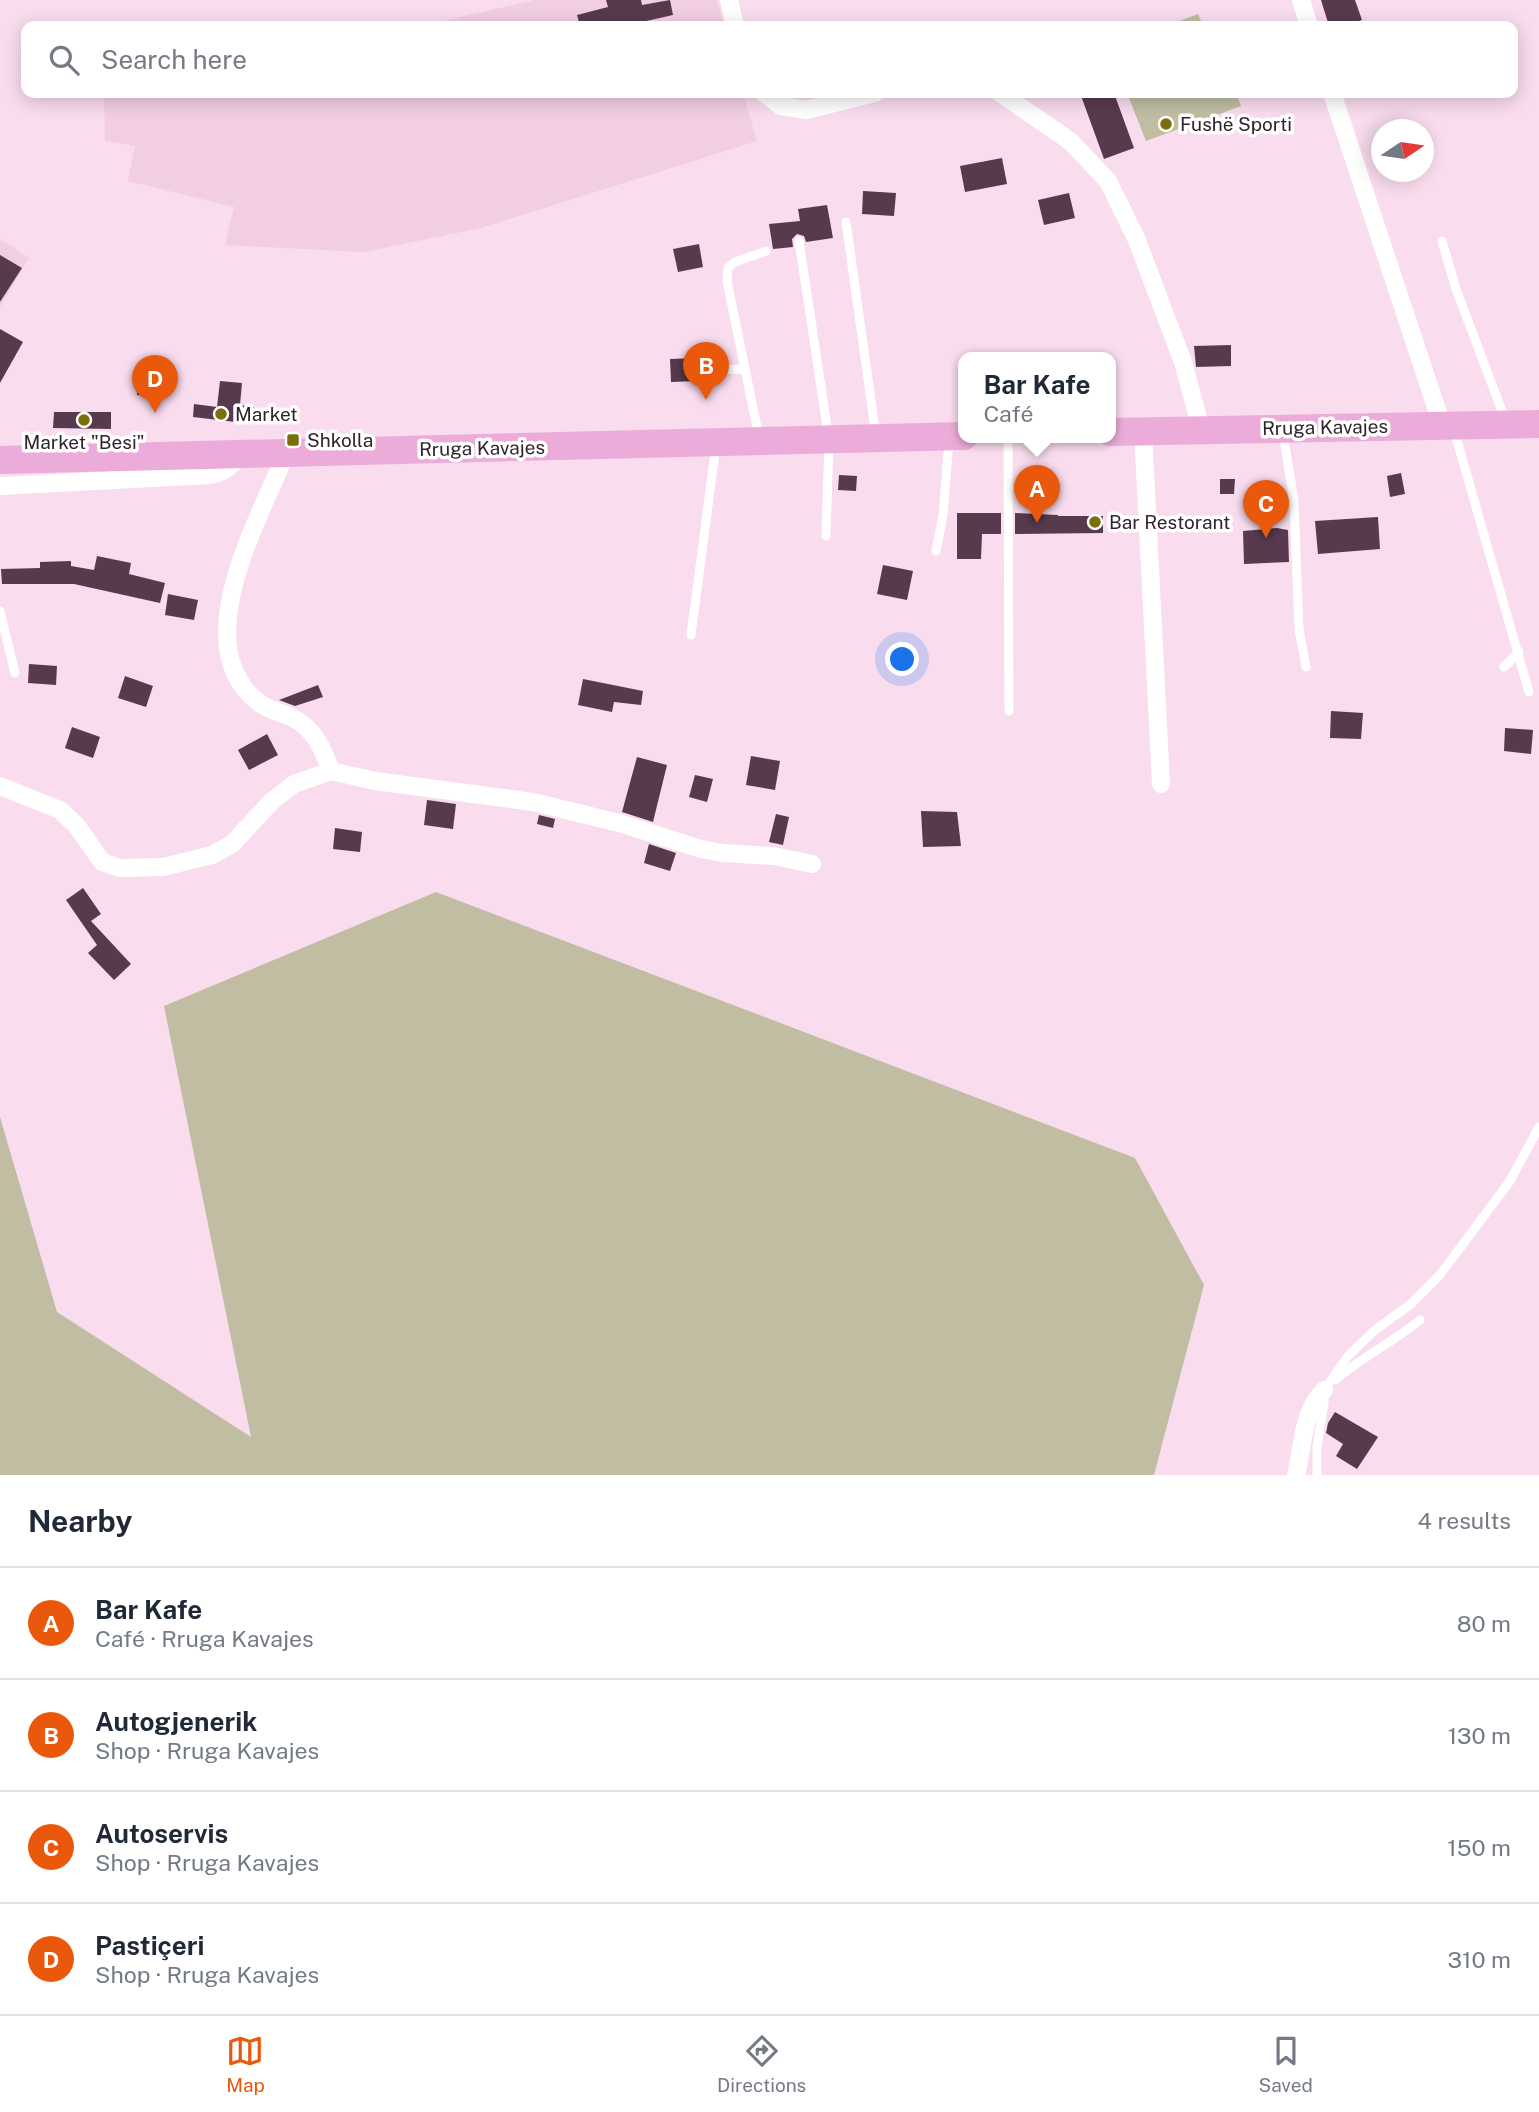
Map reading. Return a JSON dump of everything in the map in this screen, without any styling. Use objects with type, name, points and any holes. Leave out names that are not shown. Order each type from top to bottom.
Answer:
[{"type":"main road","name":"Rruga Kavajes","points":[[1116,432],[1539,424]]},
{"type":"main road","name":"Rruga Kavajes","points":[[0,460],[956,436]]},
{"type":"street","points":[[729,0],[734,21]]},
{"type":"street","points":[[1301,0],[1308,21]]},
{"type":"street","points":[[770,98],[780,106],[806,110],[855,98]]},
{"type":"street","points":[[1007,98],[1070,141],[1108,181],[1136,238],[1183,362],[1201,429]]},
{"type":"street","points":[[1334,98],[1447,425]]},
{"type":"street","points":[[1143,431],[1161,784]]},
{"type":"street","points":[[0,486],[210,475],[223,472],[233,465],[242,453]]},
{"type":"street","points":[[286,453],[238,570],[226,647],[231,667],[242,686],[257,702],[295,719],[311,731],[320,743],[331,771]]},
{"type":"street","points":[[0,786],[60,810],[77,826],[102,862],[120,868],[163,867],[212,855],[232,844],[272,801],[294,784],[331,771],[375,781],[533,802],[619,823],[701,849],[774,856],[812,864]]},
{"type":"street","points":[[1296,1475],[1309,1412],[1314,1400],[1324,1390]]},
{"type":"lane","points":[[846,222],[876,438]]},
{"type":"lane","points":[[799,241],[829,440],[826,536]]},
{"type":"lane","points":[[1443,241],[1456,289],[1506,424]]},
{"type":"lane","points":[[760,442],[727,281],[728,268],[735,262],[766,251]]},
{"type":"lane","points":[[707,370],[744,369]]},
{"type":"lane","points":[[1447,425],[1530,691]]},
{"type":"lane","points":[[1282,429],[1295,512],[1299,629],[1306,667]]},
{"type":"lane","points":[[936,551],[956,436]]},
{"type":"lane","points":[[691,635],[716,443]]},
{"type":"lane","points":[[1008,443],[1009,711]]},
{"type":"lane","points":[[0,611],[15,673]]},
{"type":"lane","points":[[1504,667],[1519,652]]},
{"type":"lane","points":[[1317,1475],[1317,1447],[1324,1390],[1348,1356],[1375,1330],[1411,1304],[1438,1276],[1510,1181],[1539,1127]]},
{"type":"lane","points":[[1324,1390],[1355,1363],[1394,1340],[1420,1320]]},
{"type":"shaded area","points":[[534,0],[717,0],[723,21],[444,21]]},
{"type":"shaded area","points":[[1198,14],[1201,21],[1179,21]]},
{"type":"shaded area","points":[[104,98],[744,98],[757,141],[481,228],[363,252],[225,245],[234,207],[128,181],[135,146],[105,141]]},
{"type":"shaded area","name":"Fushë Sporti","points":[[1129,98],[1238,98],[1241,106],[1146,141]]},
{"type":"shaded area","points":[[0,239],[29,258],[0,307]]},
{"type":"shaded area","points":[[436,892],[1135,1158],[1204,1285],[1154,1475],[0,1475],[0,1117],[57,1312],[251,1437],[164,1006]]},
{"type":"building","points":[[606,0],[641,0],[642,5],[670,0],[673,15],[646,21],[579,21],[577,15],[608,7]]},
{"type":"building","points":[[1321,0],[1355,0],[1362,20],[1327,21]]},
{"type":"building","points":[[1082,98],[1116,98],[1134,148],[1104,159]]},
{"type":"building","points":[[1002,158],[1007,184],[965,192],[960,166]]},
{"type":"building","points":[[863,191],[896,193],[894,216],[862,214]]},
{"type":"building","points":[[1069,193],[1075,218],[1044,225],[1038,200]]},
{"type":"building","points":[[827,205],[833,238],[806,242],[804,236],[797,234],[792,239],[793,247],[773,249],[769,224],[800,221],[798,209]]},
{"type":"building","points":[[699,244],[703,267],[678,272],[673,249]]},
{"type":"building","points":[[0,255],[22,268],[0,302]]},
{"type":"building","points":[[0,329],[23,342],[0,383]]},
{"type":"building","points":[[1231,345],[1231,366],[1196,367],[1194,346]]},
{"type":"building","points":[[696,358],[698,381],[671,382],[670,359]]},
{"type":"building","points":[[138,379],[154,380],[153,397],[137,395]]},
{"type":"building","points":[[220,381],[242,383],[240,405],[254,407],[252,424],[193,417],[194,404],[217,407]]},
{"type":"building","points":[[54,412],[111,412],[111,429],[53,428]]},
{"type":"building","points":[[1401,473],[1405,494],[1390,497],[1387,476]]},
{"type":"building","points":[[839,475],[857,476],[856,491],[838,490]]},
{"type":"building","points":[[1220,479],[1235,479],[1234,494],[1220,494]]},
{"type":"building","points":[[957,513],[1001,513],[1001,534],[982,534],[981,559],[957,559]]},
{"type":"building","points":[[1015,513],[1103,516],[1103,533],[1015,534]]},
{"type":"building","points":[[1378,517],[1380,549],[1318,554],[1315,521]]},
{"type":"building","points":[[1277,528],[1288,530],[1289,562],[1244,564],[1243,531]]},
{"type":"building","points":[[97,556],[131,563],[129,574],[165,583],[160,603],[74,584],[2,584],[1,569],[40,568],[40,562],[71,561],[71,566],[94,570]]},
{"type":"building","points":[[883,565],[913,571],[907,600],[877,594]]},
{"type":"building","points":[[168,594],[198,600],[194,620],[165,615]]},
{"type":"building","points":[[29,664],[57,666],[56,685],[28,683]]},
{"type":"building","points":[[125,676],[153,686],[146,707],[118,698]]},
{"type":"building","points":[[583,679],[643,691],[641,705],[614,702],[612,712],[578,705]]},
{"type":"building","points":[[318,685],[323,697],[295,706],[279,700]]},
{"type":"building","points":[[1331,711],[1363,713],[1361,739],[1330,738]]},
{"type":"building","points":[[72,727],[100,737],[93,758],[65,748]]},
{"type":"building","points":[[1505,728],[1533,730],[1531,754],[1504,751]]},
{"type":"building","points":[[267,734],[278,755],[249,770],[238,750]]},
{"type":"building","points":[[751,756],[780,761],[775,790],[746,785]]},
{"type":"building","points":[[637,757],[667,765],[653,822],[622,812]]},
{"type":"building","points":[[695,775],[713,779],[707,802],[689,797]]},
{"type":"building","points":[[427,800],[456,804],[453,829],[424,825]]},
{"type":"building","points":[[921,811],[957,812],[961,846],[923,847]]},
{"type":"building","points":[[776,814],[789,817],[783,845],[769,842]]},
{"type":"building","points":[[539,815],[555,819],[553,828],[537,824]]},
{"type":"building","points":[[335,828],[362,832],[360,852],[333,849]]},
{"type":"building","points":[[649,844],[676,853],[670,871],[644,863]]},
{"type":"building","points":[[83,888],[101,914],[91,921],[131,964],[114,980],[88,953],[97,945],[66,900]]},
{"type":"building","points":[[1335,1412],[1378,1437],[1357,1469],[1336,1456],[1343,1444],[1326,1433],[1328,1423]]},
{"type":"place","name":"Fushë Sporti","points":[[1166,124]]},
{"type":"place","name":"Autogjenerik","points":[[706,400]]},
{"type":"place","name":"Pastiçeri","points":[[155,413]]},
{"type":"place","name":"Market","points":[[221,414]]},
{"type":"place","name":"Market \"Besi\"","points":[[84,420]]},
{"type":"place","name":"Shkolla","points":[[293,440]]},
{"type":"place","name":"Bar Restorant","points":[[1095,522]]},
{"type":"place","name":"Bar Kafe","points":[[1037,523]]},
{"type":"place","name":"Autoservis","points":[[1266,538]]}]
